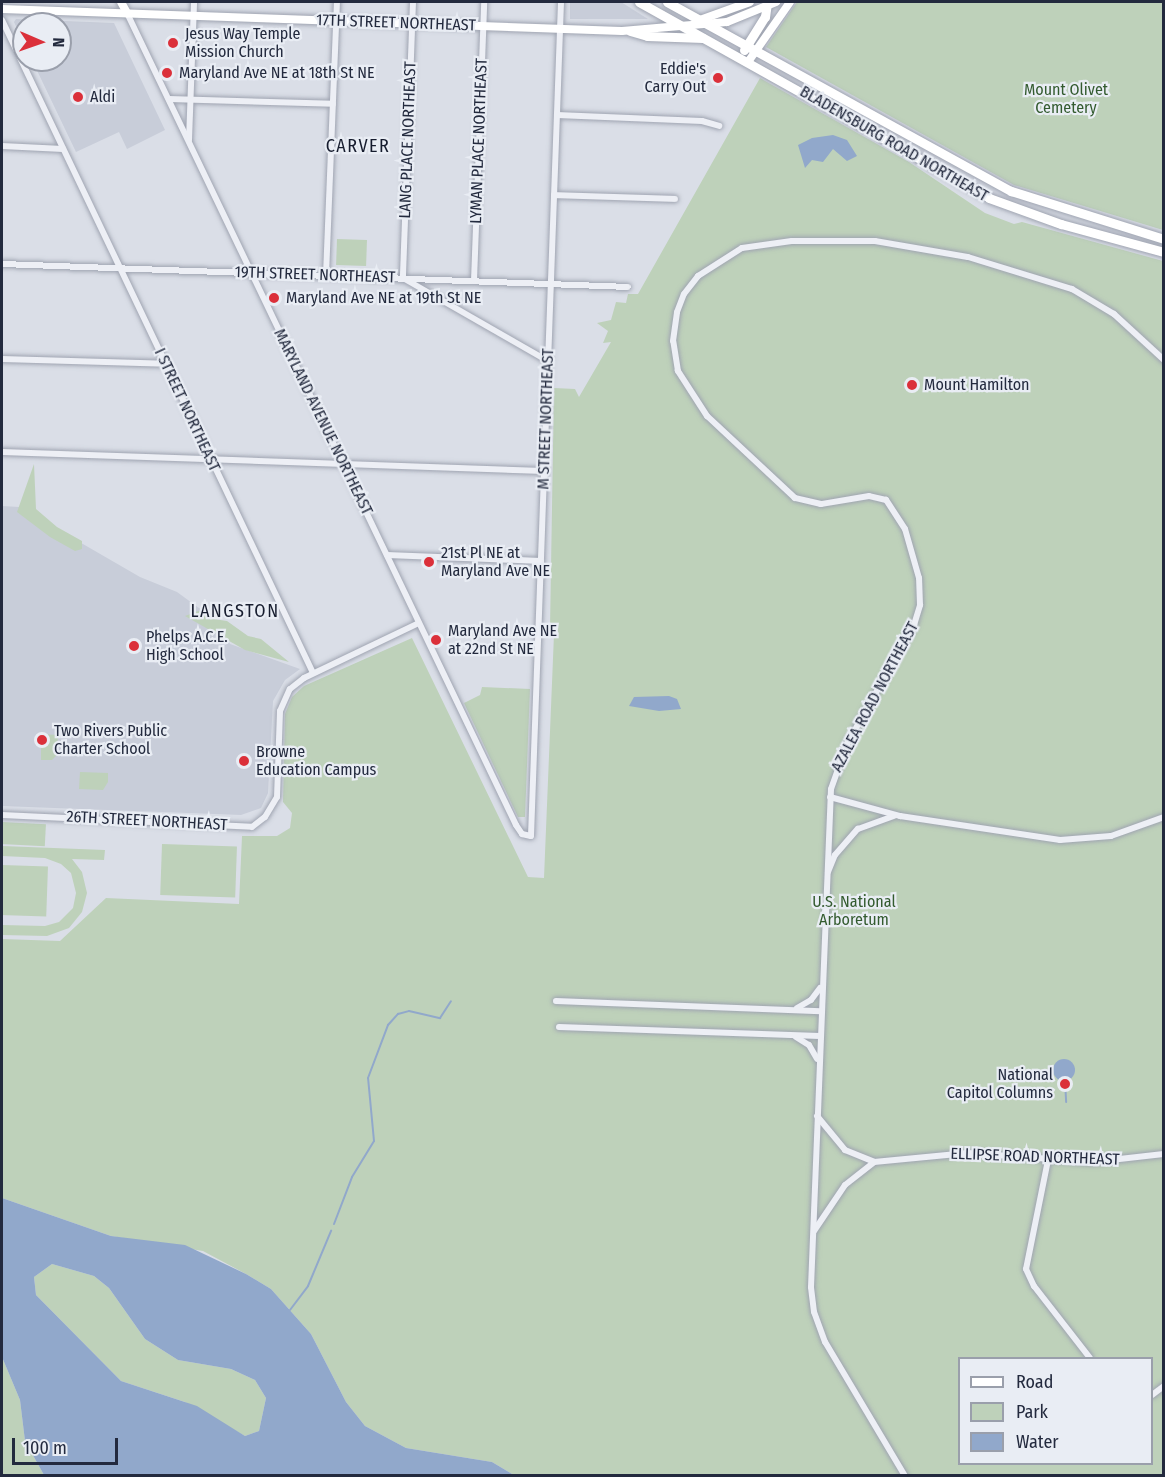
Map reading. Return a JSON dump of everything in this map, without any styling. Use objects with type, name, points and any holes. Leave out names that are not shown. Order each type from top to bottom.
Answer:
[{"type":"main road","name":"MARYLAND AVENUE NORTHEAST","points":[[121,2],[127,13]]},
{"type":"main road","name":"BLADENSBURG ROAD NORTHEAST","points":[[639,2],[1005,206],[1164,252]]},
{"type":"main road","name":"BLADENSBURG ROAD NORTHEAST","points":[[667,2],[1011,192],[1164,239]]},
{"type":"main road","points":[[705,22],[750,2]]},
{"type":"main road","points":[[705,22],[741,18],[767,4],[776,2]]},
{"type":"main road","points":[[750,48],[790,2]]},
{"type":"main road","points":[[744,59],[760,26],[767,4]]},
{"type":"main road","name":"17TH STREET NORTHEAST","points":[[2,9],[630,31],[705,22]]},
{"type":"main road","points":[[630,31],[647,36],[705,38]]},
{"type":"main road","points":[[831,108],[838,97]]},
{"type":"main road","points":[[859,123],[866,113]]},
{"type":"street","points":[[189,140],[194,2]]},
{"type":"street","points":[[326,275],[337,2]]},
{"type":"street","name":"LANG PLACE NORTHEAST","points":[[403,278],[413,2]]},
{"type":"street","name":"LYMAN PLACE NORTHEAST","points":[[474,281],[484,2]]},
{"type":"street","name":"M STREET NORTHEAST","points":[[531,836],[561,2]]},
{"type":"street","name":"MARYLAND AVENUE NORTHEAST","points":[[127,13],[516,825],[522,834],[531,836]]},
{"type":"street","name":"I STREET NORTHEAST","points":[[2,20],[313,673]]},
{"type":"street","points":[[169,99],[333,104]]},
{"type":"street","points":[[557,115],[702,121],[719,126]]},
{"type":"street","points":[[2,146],[63,148]]},
{"type":"street","points":[[554,195],[675,199]]},
{"type":"street","name":"AZALEA ROAD NORTHEAST","points":[[905,1476],[823,1336],[812,1304],[812,1268],[825,878],[830,797],[841,755],[917,618],[921,588],[915,558],[899,516],[886,500],[872,496],[821,504],[793,497],[698,405],[681,379],[674,350],[677,312],[688,287],[721,259],[757,244],[836,239],[909,246],[995,264],[1072,289],[1114,314],[1164,360]]},
{"type":"street","name":"19TH STREET NORTHEAST","points":[[2,264],[628,287]]},
{"type":"street","points":[[403,278],[548,361]]},
{"type":"street","points":[[2,359],[166,364]]},
{"type":"street","points":[[2,452],[544,471]]},
{"type":"street","points":[[387,555],[541,561]]},
{"type":"street","points":[[313,673],[419,623]]},
{"type":"street","name":"26TH STREET NORTHEAST","points":[[2,815],[252,827],[265,817],[277,797],[282,703],[293,686],[313,673]]},
{"type":"street","points":[[830,797],[900,816],[1068,840],[1117,835],[1164,817]]},
{"type":"street","name":"AZALEA ROAD NORTHEAST","points":[[825,878],[835,855],[858,829],[875,820],[900,816]]},
{"type":"street","points":[[791,1010],[811,1000],[822,985]]},
{"type":"street","points":[[556,1001],[821,1011]]},
{"type":"street","points":[[559,1027],[820,1036]]},
{"type":"street","points":[[789,1035],[809,1045],[819,1063]]},
{"type":"street","name":"ELLIPSE ROAD NORTHEAST","points":[[817,1116],[845,1150],[874,1162],[968,1153],[1048,1160],[1117,1161],[1164,1154]]},
{"type":"street","points":[[1048,1160],[1026,1269],[1034,1287],[1088,1357]]},
{"type":"street","points":[[813,1234],[845,1185],[874,1162]]},
{"type":"shaded area","points":[[570,2],[621,2],[648,19],[570,19]]},
{"type":"shaded area","points":[[72,21],[114,23],[165,130],[127,149],[119,132],[76,152],[38,72],[72,72]]},
{"type":"shaded area","points":[[2,506],[19,507],[140,577],[177,592],[214,619],[230,644],[300,669],[285,680],[273,701],[268,793],[261,808],[241,815],[2,806]]},
{"type":"green space","name":"Mount Olivet Cemetery","points":[[797,2],[1163,2],[1163,230],[1014,185],[766,47]]},
{"type":"green space","name":"U.S. National Arboretum","points":[[760,78],[909,162],[985,213],[1014,224],[1022,222],[1163,261],[1163,1475],[512,1474],[492,1462],[406,1448],[365,1426],[346,1402],[311,1334],[271,1289],[246,1274],[203,1251],[111,1236],[2,1198],[2,939],[60,941],[106,898],[239,904],[242,836],[277,836],[290,828],[292,813],[283,802],[285,714],[292,697],[304,686],[412,638],[528,877],[544,878],[554,634],[550,628],[554,388],[575,389],[579,397],[611,342],[603,343],[608,331],[597,323],[611,320],[616,302],[626,303],[628,294],[638,294]]},
{"type":"green space","points":[[337,239],[367,240],[366,266],[336,265]]},
{"type":"green space","points":[[34,464],[36,509],[57,527],[82,541],[82,549],[75,551],[50,537],[17,512]]},
{"type":"green space","points":[[201,610],[207,618],[227,621],[248,636],[261,639],[289,662],[245,650],[185,616]]},
{"type":"green space","points":[[482,687],[530,689],[525,817],[518,817],[464,703],[480,695]]},
{"type":"green space","points":[[41,734],[58,735],[57,755],[52,760],[41,760]]},
{"type":"green space","points":[[80,772],[108,773],[108,782],[103,790],[79,789]]},
{"type":"green space","points":[[2,822],[46,824],[45,846],[2,844]]},
{"type":"green space","points":[[162,844],[237,847],[235,898],[160,895]]},
{"type":"green space","points":[[2,846],[105,850],[104,860],[72,859],[82,872],[87,893],[82,912],[69,928],[47,936],[2,935],[2,925],[45,926],[59,922],[73,908],[76,893],[71,873],[61,864],[45,858],[2,856]]},
{"type":"green space","points":[[2,865],[48,867],[46,917],[2,915]]},
{"type":"green space","points":[[52,1264],[94,1276],[109,1288],[145,1339],[178,1360],[231,1369],[255,1380],[266,1398],[259,1431],[245,1436],[185,1402],[121,1381],[36,1295],[34,1277]]},
{"type":"green space","points":[[2,1357],[20,1400],[25,1441],[44,1475],[2,1475]]},
{"type":"water","points":[[833,135],[847,140],[857,156],[847,161],[833,149],[823,162],[812,160],[805,168],[798,145],[812,138]]},
{"type":"water","points":[[669,696],[677,699],[681,709],[659,711],[629,706],[634,697]]},
{"type":"water","points":[[1064,1059],[1072,1062],[1075,1070],[1072,1078],[1064,1081],[1056,1078],[1053,1070],[1056,1062]]},
{"type":"water","points":[[2,1198],[111,1236],[185,1245],[246,1274],[271,1289],[311,1334],[346,1402],[365,1426],[406,1448],[492,1462],[512,1474],[524,1475],[44,1475],[25,1441],[20,1400],[2,1357]],"holes":[[[52,1264],[94,1276],[109,1288],[145,1339],[178,1360],[231,1369],[255,1380],[266,1398],[259,1431],[245,1436],[197,1406],[121,1381],[36,1295],[34,1277]]]},
{"type":"waterway","points":[[334,1224],[352,1177],[374,1141],[368,1078],[388,1025],[398,1014],[409,1011],[440,1018],[451,1001]]},
{"type":"waterway","points":[[1065,1080],[1066,1102]]},
{"type":"waterway","points":[[290,1310],[308,1286],[331,1231]]},
{"type":"place","name":"Jesus Way Temple Mission Church","points":[[173,43]]},
{"type":"place","name":"Maryland Ave NE at 18th St NE","points":[[167,73]]},
{"type":"place","name":"Eddie's Carry Out","points":[[718,78]]},
{"type":"place","name":"Aldi","points":[[78,97]]},
{"type":"place","name":"Maryland Ave NE at 19th St NE","points":[[274,298]]},
{"type":"place","name":"Mount Hamilton","points":[[912,385]]},
{"type":"place","name":"21st Pl NE at Maryland Ave NE","points":[[429,562]]},
{"type":"place","name":"Maryland Ave NE at 22nd St NE","points":[[436,640]]},
{"type":"place","name":"Phelps A.C.E. High School","points":[[134,646]]},
{"type":"place","name":"Two Rivers Public Charter School","points":[[42,740]]},
{"type":"place","name":"Browne Education Campus","points":[[244,761]]},
{"type":"place","name":"National Capitol Columns","points":[[1065,1084]]},
{"type":"district","name":"CARVER","points":[[358,146]]},
{"type":"district","name":"LANGSTON","points":[[235,611]]}]
